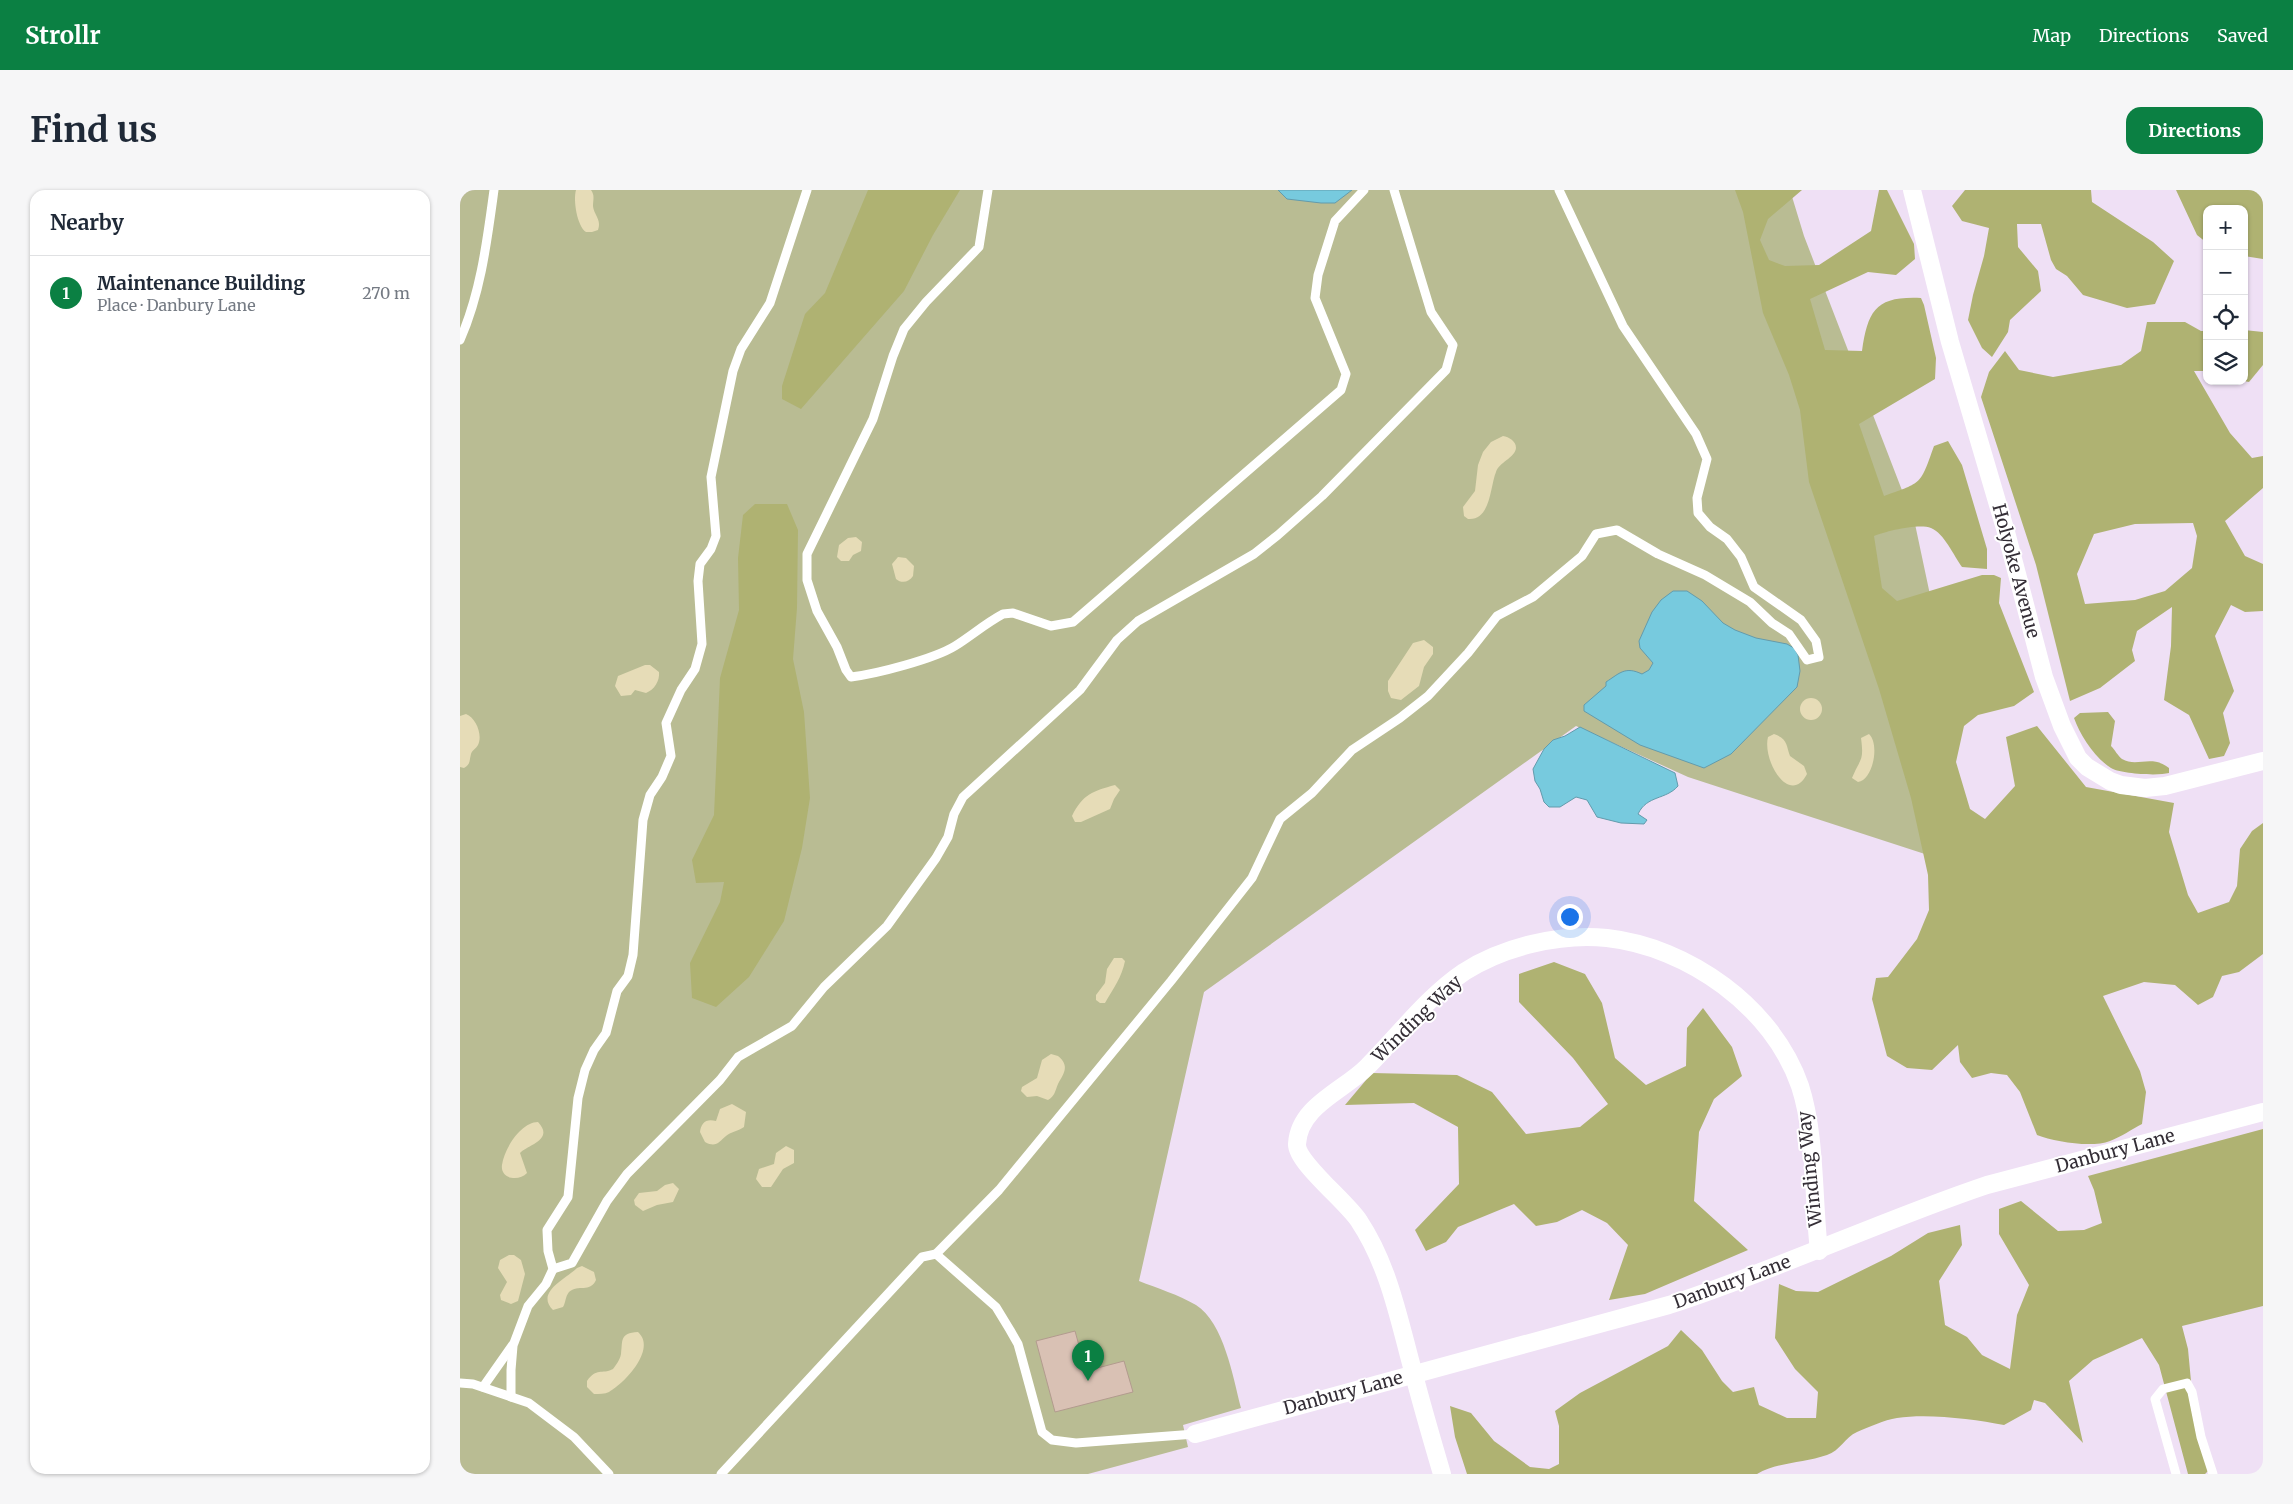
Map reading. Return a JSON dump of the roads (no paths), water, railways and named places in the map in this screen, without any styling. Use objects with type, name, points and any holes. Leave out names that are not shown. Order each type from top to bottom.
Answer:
[{"type":"street","name":"Holyoke Avenue","points":[[1912,190],[1950,342],[2006,532],[2044,677],[2062,726],[2078,758],[2087,767],[2110,781],[2121,785],[2145,788],[2165,786],[2263,761]]},
{"type":"street","name":"Winding Way","points":[[1413,1374],[1393,1295],[1372,1244],[1358,1219],[1340,1198],[1303,1162],[1296,1146],[1302,1125],[1314,1108],[1364,1070],[1430,1002],[1464,973],[1500,954],[1542,942],[1578,937],[1606,938],[1641,945],[1695,967],[1732,990],[1744,1001],[1772,1034],[1788,1060],[1800,1086],[1810,1132],[1814,1209],[1819,1251]]},
{"type":"street","name":"Danbury Lane","points":[[1195,1434],[1669,1306],[1819,1251],[1947,1199],[1987,1185],[2263,1112]]},
{"type":"street","points":[[1413,1374],[1442,1474]]},
{"type":"lane","points":[[460,340],[478,287],[494,190]]},
{"type":"lane","points":[[511,1397],[514,1343],[528,1306],[546,1284],[553,1270],[548,1251],[546,1230],[568,1197],[578,1098],[585,1070],[594,1050],[606,1033],[617,991],[628,976],[633,955],[644,820],[650,795],[662,777],[671,756],[666,723],[681,690],[695,668],[702,644],[698,582],[700,564],[711,549],[716,536],[711,477],[732,371],[741,349],[770,303],[807,190]]},
{"type":"lane","points":[[988,190],[979,247],[926,302],[904,329],[893,356],[873,420],[807,554],[807,580],[817,611],[837,647],[846,670],[852,676],[869,675],[945,651],[1003,614],[1013,613],[1051,626],[1072,622],[1341,390],[1346,374],[1315,298],[1318,275],[1335,221],[1364,190]]},
{"type":"lane","points":[[553,1270],[572,1263],[596,1221],[627,1174],[720,1080],[738,1057],[792,1026],[824,987],[887,926],[936,858],[948,837],[954,814],[962,798],[1080,690],[1117,640],[1138,621],[1254,554],[1278,535],[1322,496],[1446,370],[1453,345],[1431,312],[1394,190]]},
{"type":"lane","points":[[721,1474],[922,1257],[936,1254],[999,1190],[1099,1070],[1252,878],[1280,819],[1312,793],[1352,750],[1400,718],[1428,696],[1468,653],[1497,616],[1540,591],[1582,556],[1596,534],[1617,530],[1658,554],[1705,576],[1750,602],[1772,622],[1789,634],[1807,660],[1819,657],[1816,641],[1801,620],[1754,588],[1741,557],[1727,539],[1710,527],[1698,513],[1697,498],[1707,459],[1696,434],[1623,326],[1559,190]]},
{"type":"lane","points":[[936,1254],[996,1307],[1001,1314],[1018,1344],[1042,1432],[1052,1440],[1076,1443],[1195,1434]]},
{"type":"lane","points":[[482,1387],[514,1343]]},
{"type":"lane","points":[[460,1383],[472,1384],[529,1403],[574,1437],[609,1474]]},
{"type":"lane","points":[[2176,1474],[2154,1399],[2163,1389],[2187,1383],[2192,1392],[2201,1437],[2213,1474]]},
{"type":"water","points":[[1278,190],[1352,190],[1335,203],[1321,203],[1287,199]]},
{"type":"water","points":[[1673,591],[1687,591],[1702,601],[1723,623],[1735,630],[1756,638],[1787,644],[1794,648],[1798,655],[1800,671],[1797,687],[1731,754],[1704,768],[1640,745],[1584,711],[1584,705],[1606,686],[1606,682],[1615,676],[1627,671],[1642,674],[1649,670],[1653,663],[1640,648],[1639,641],[1652,612],[1661,600]]},
{"type":"water","points":[[1580,727],[1675,773],[1678,786],[1668,794],[1651,800],[1638,814],[1647,820],[1644,824],[1621,823],[1597,817],[1587,800],[1576,797],[1560,807],[1549,807],[1544,802],[1535,781],[1533,769],[1544,749],[1553,740],[1565,736]]},
{"type":"place","name":"Maintenance Building","points":[[1088,1381]]}]
